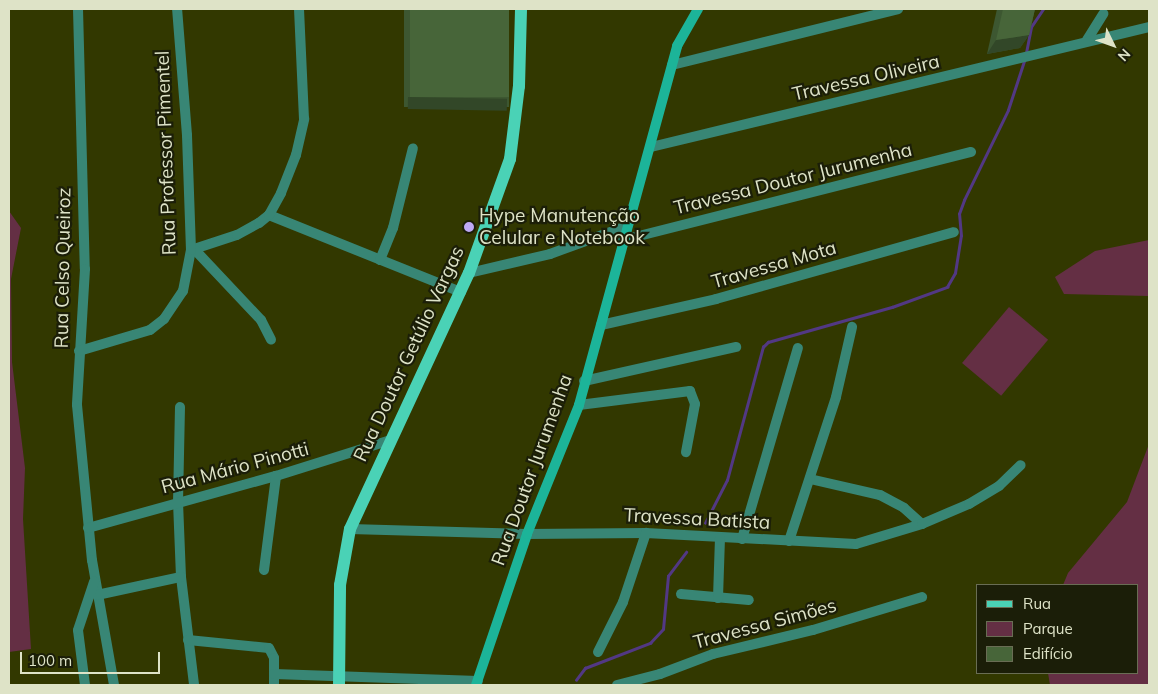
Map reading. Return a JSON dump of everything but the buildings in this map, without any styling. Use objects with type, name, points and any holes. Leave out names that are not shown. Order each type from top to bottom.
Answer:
[{"type":"main road","name":"Rua Doutor Getúlio Vargas","points":[[339,681],[340,585],[350,529],[461,292],[510,159],[519,86],[521,9]]},
{"type":"main road","name":"Rua Doutor Jurumenha","points":[[477,683],[527,534],[579,405],[623,240],[651,147],[677,46],[698,9]]},
{"type":"street","name":"Rua Celso Queiroz","points":[[78,9],[85,269],[77,405],[94,580],[114,685]]},
{"type":"street","name":"Rua Professor Pimentel","points":[[79,351],[132,337],[164,319],[182,291],[193,250],[187,135],[177,9]]},
{"type":"street","points":[[271,340],[261,320],[193,250],[237,235],[269,215],[281,193],[302,136],[304,89],[300,9]]},
{"type":"street","points":[[672,65],[898,9]]},
{"type":"street","points":[[1104,11],[1110,35]]},
{"type":"street","points":[[1087,40],[1104,11]]},
{"type":"street","name":"Travessa Oliveira","points":[[651,147],[1023,58],[1087,40],[1149,28]]},
{"type":"street","points":[[380,260],[393,228],[413,148]]},
{"type":"street","name":"Travessa Doutor Jurumenha","points":[[623,240],[971,152]]},
{"type":"street","points":[[269,215],[461,292]]},
{"type":"street","points":[[469,273],[550,254],[627,226]]},
{"type":"street","name":"Travessa Mota","points":[[601,325],[716,299],[954,232]]},
{"type":"street","points":[[789,541],[836,397],[852,327]]},
{"type":"street","points":[[584,381],[736,347]]},
{"type":"street","points":[[742,539],[798,348]]},
{"type":"street","points":[[579,405],[690,391],[695,404],[686,452]]},
{"type":"street","points":[[180,407],[178,502],[181,577],[194,685]]},
{"type":"street","name":"Rua Mário Pinotti","points":[[88,528],[276,476],[391,440]]},
{"type":"street","name":"Travessa Batista","points":[[350,529],[527,534],[646,533],[856,544],[922,524],[985,496],[1021,465]]},
{"type":"street","points":[[264,570],[276,476]]},
{"type":"street","points":[[810,479],[880,495],[904,508],[922,524]]},
{"type":"street","points":[[598,652],[623,602],[646,533]]},
{"type":"street","points":[[718,598],[720,538]]},
{"type":"street","points":[[97,595],[181,577]]},
{"type":"street","points":[[85,685],[78,630],[94,580]]},
{"type":"street","points":[[681,594],[749,600]]},
{"type":"street","name":"Travessa Simões","points":[[617,685],[660,674],[713,654],[813,630],[922,597]]},
{"type":"street","points":[[188,640],[269,648],[274,652],[274,685]]},
{"type":"street","points":[[274,674],[339,681],[477,683]]},
{"type":"green space","points":[[9,211],[21,228],[11,279],[12,362],[25,468],[23,519],[31,649],[9,652]]},
{"type":"green space","points":[[1149,240],[1149,296],[1064,294],[1055,277],[1095,251]]},
{"type":"green space","points":[[1009,307],[1048,340],[1001,396],[962,363]]},
{"type":"green space","points":[[1149,444],[1149,685],[1050,685],[1048,674],[1138,674],[1138,584],[1063,584],[1068,573],[1127,502]]},
{"type":"waterway","points":[[1026,53],[1031,27],[1043,9]]},
{"type":"waterway","points":[[705,523],[727,480],[763,347],[768,342],[892,307],[947,287],[955,273],[961,236],[959,214],[1008,110],[1024,61]]},
{"type":"waterway","points":[[576,680],[585,668],[650,643],[663,629],[668,576],[686,552]]},
{"type":"place","name":"Hype Manutenção Celular e Notebook","points":[[469,227]]}]
